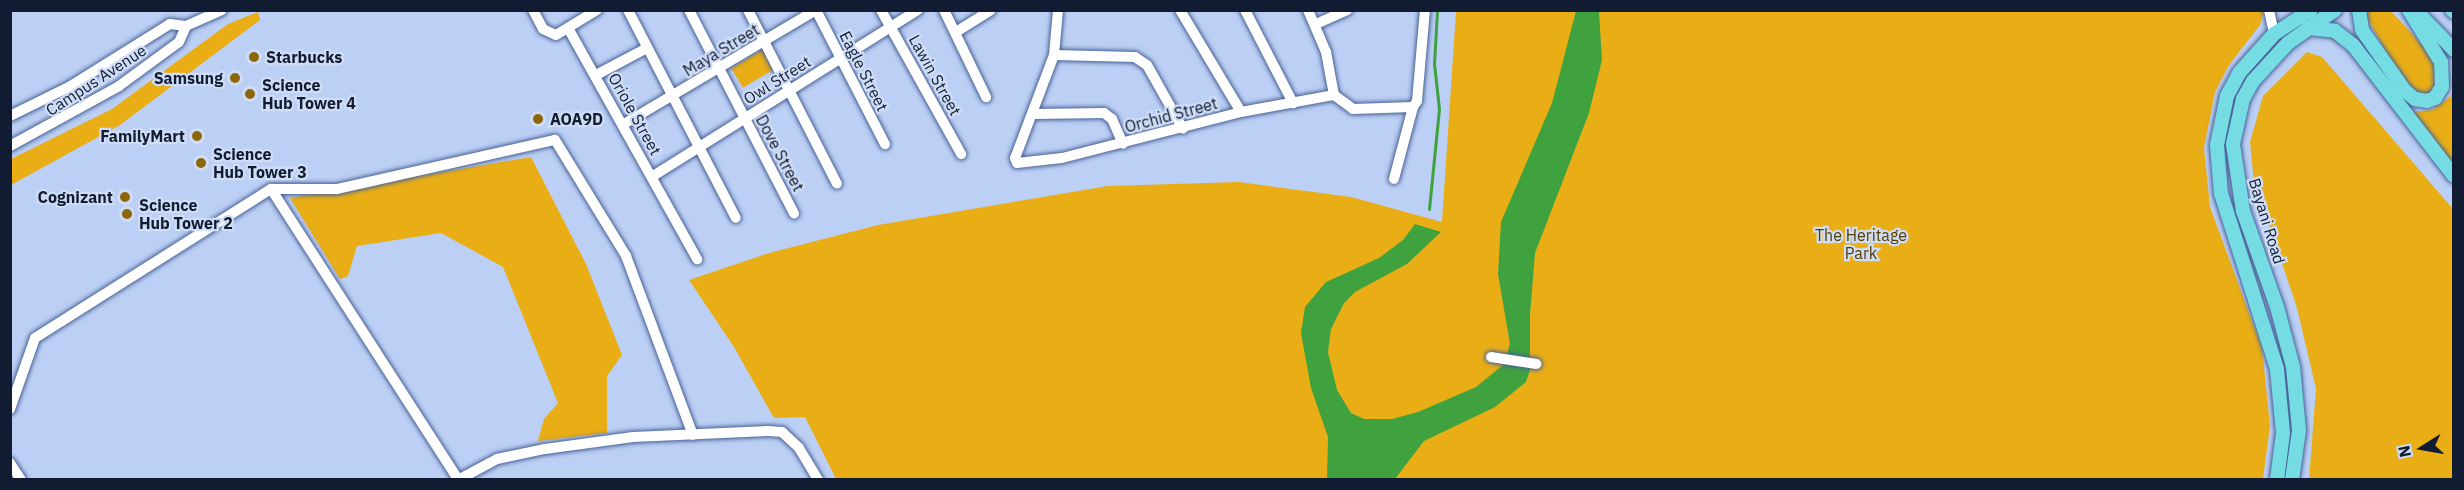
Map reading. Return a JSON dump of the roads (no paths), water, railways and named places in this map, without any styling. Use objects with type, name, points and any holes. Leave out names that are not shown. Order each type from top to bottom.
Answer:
[{"type":"main road","name":"Bayani Road","points":[[2277,480],[2283,433],[2270,339],[2228,216],[2217,169],[2220,121],[2227,96],[2251,57],[2274,34],[2306,14],[2335,10]]},
{"type":"main road","points":[[2359,10],[2362,30],[2405,91],[2415,99],[2427,101],[2435,98],[2442,87],[2441,63],[2409,10]]},
{"type":"main road","points":[[2415,10],[2454,50]]},
{"type":"main road","name":"Bayani Road","points":[[2292,480],[2299,430],[2298,402],[2285,332],[2238,190],[2233,144],[2243,99],[2253,81],[2306,14]]},
{"type":"main road","points":[[2306,14],[2353,45],[2454,176]]},
{"type":"street","name":"Campus Avenue","points":[[10,117],[69,87],[170,24],[186,26],[222,10]]},
{"type":"street","points":[[533,10],[548,34],[556,35],[597,10]]},
{"type":"street","name":"Maya Street","points":[[628,10],[736,218]]},
{"type":"street","name":"Dove Street","points":[[689,10],[794,213]]},
{"type":"street","points":[[748,10],[837,184]]},
{"type":"street","name":"Maya Street","points":[[624,124],[816,10]]},
{"type":"street","name":"Eagle Street","points":[[816,10],[885,144]]},
{"type":"street","name":"Lawin Street","points":[[881,10],[961,154]]},
{"type":"street","name":"Owl Street","points":[[652,176],[918,10]]},
{"type":"street","points":[[944,10],[986,97]]},
{"type":"street","points":[[956,32],[991,10]]},
{"type":"street","points":[[1058,10],[1054,55],[1033,114],[1104,113],[1112,119],[1123,144]]},
{"type":"street","points":[[1180,10],[1241,112]]},
{"type":"street","points":[[1245,10],[1293,103]]},
{"type":"street","points":[[1308,10],[1316,24],[1334,95],[1353,109],[1415,104]]},
{"type":"street","points":[[1316,24],[1347,10]]},
{"type":"street","points":[[1394,179],[1415,104],[1425,10]]},
{"type":"street","points":[[2269,10],[2274,34]]},
{"type":"street","name":"Campus Avenue","points":[[10,146],[119,86],[178,42],[186,26]]},
{"type":"street","name":"Oriole Street","points":[[568,28],[624,124],[697,259]]},
{"type":"street","points":[[596,75],[647,48]]},
{"type":"street","points":[[1054,55],[1135,57],[1147,65],[1183,129]]},
{"type":"street","name":"Orchid Street","points":[[1033,114],[1017,164],[1123,144],[1241,112],[1334,95]]},
{"type":"street","points":[[10,409],[35,338],[271,189],[338,189],[555,140],[626,256],[693,435]]},
{"type":"street","points":[[271,189],[458,479],[513,454],[633,437],[782,432],[799,448],[818,480]]},
{"type":"street","points":[[1491,357],[1536,364]]},
{"type":"street","points":[[2280,402],[2298,402]]},
{"type":"street","points":[[10,463],[21,480]]},
{"type":"waterway","points":[[1429,209],[1439,109],[1434,64],[1437,10]]},
{"type":"place","name":"Starbucks","points":[[254,57]]},
{"type":"place","name":"Samsung","points":[[235,78]]},
{"type":"place","name":"Science Hub Tower 4","points":[[250,94]]},
{"type":"place","name":"AOA9D","points":[[538,119]]},
{"type":"place","name":"FamilyMart","points":[[197,136]]},
{"type":"place","name":"Science Hub Tower 3","points":[[201,163]]},
{"type":"place","name":"Cognizant","points":[[125,197]]},
{"type":"place","name":"Science Hub Tower 2","points":[[127,214]]},
{"type":"park label","name":"The Heritage Park","points":[[1861,244]]}]
